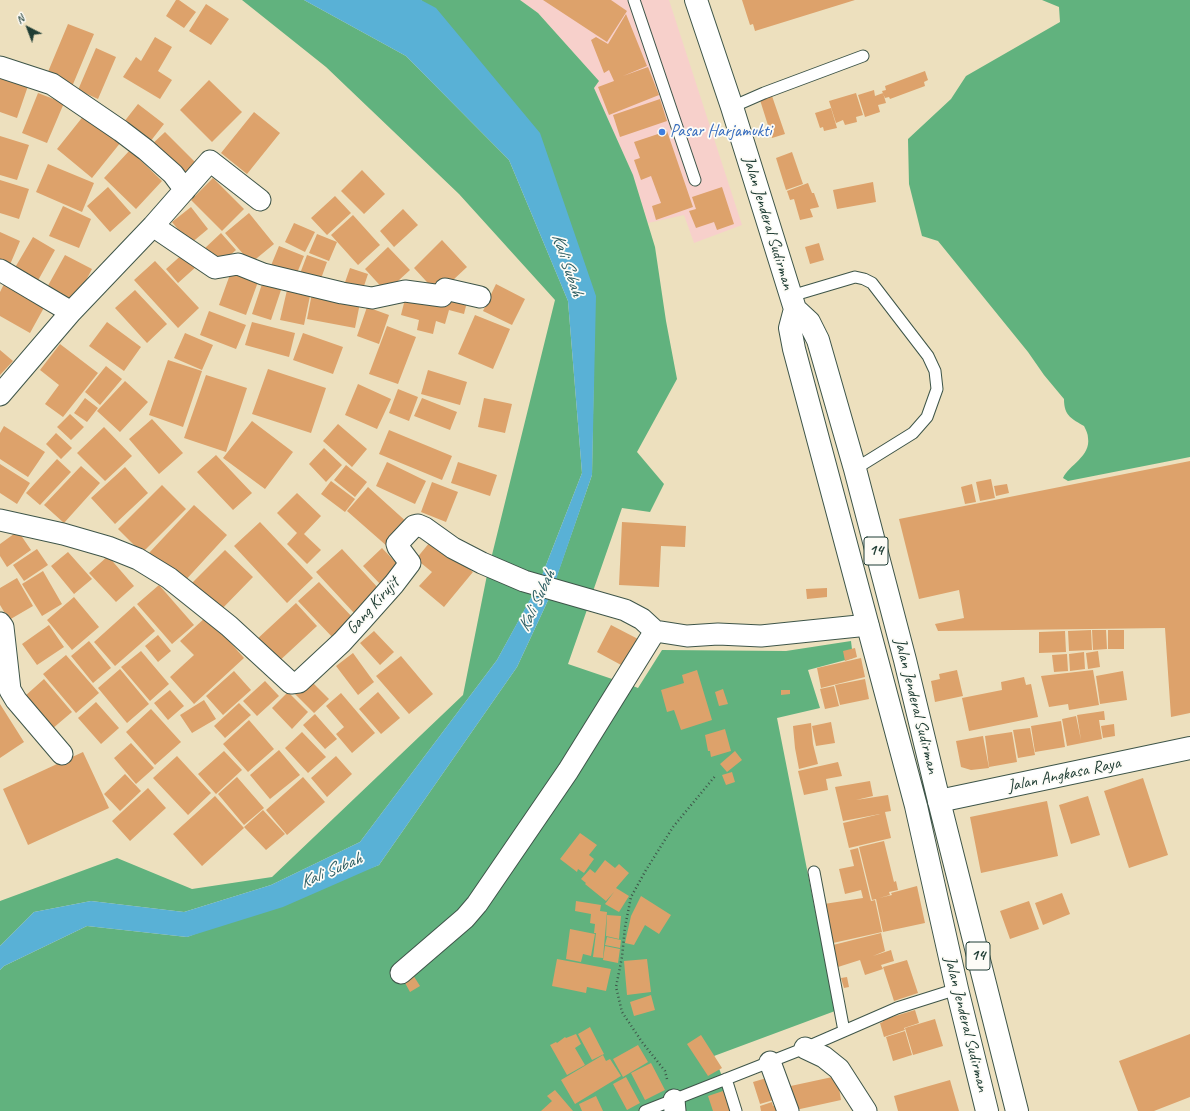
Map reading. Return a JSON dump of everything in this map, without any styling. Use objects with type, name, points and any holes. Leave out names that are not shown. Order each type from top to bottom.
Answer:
[{"type":"main road","name":"Jalan Jenderal Sudirman","points":[[696,0],[732,107],[793,302],[809,322],[818,340],[855,469],[905,660],[1017,1111]]},
{"type":"main road","name":"Jalan Jenderal Sudirman","points":[[793,302],[790,328],[793,342],[916,806],[957,989],[988,1111]]},
{"type":"main road","name":"Jalan Angkasa Raya","points":[[916,806],[1190,748]]},
{"type":"street","points":[[0,67],[52,84],[146,150],[173,174],[185,190]]},
{"type":"street","points":[[0,394],[71,312],[153,226],[210,161],[260,200]]},
{"type":"street","points":[[153,226],[215,268],[238,264],[263,274],[342,293],[372,298],[405,292],[442,296],[445,289],[480,297]]},
{"type":"street","points":[[0,270],[71,312]]},
{"type":"street","name":"Gang Kirujit","points":[[0,520],[63,534],[108,547],[138,559],[169,578],[229,626],[291,683],[299,682],[342,642],[394,584],[410,563],[397,544],[414,526],[418,525],[425,528],[453,548],[524,582],[625,610],[642,619],[655,631]]},
{"type":"street","points":[[0,623],[3,627],[10,690],[16,700],[62,754]]},
{"type":"street","points":[[401,972],[465,918],[477,904],[568,771],[655,631],[688,636],[718,634],[761,636],[868,625]]},
{"type":"street","points":[[805,1048],[824,1057],[839,1069],[866,1111]]},
{"type":"street","points":[[770,1062],[788,1111]]},
{"type":"lane","points":[[634,0],[695,180]]},
{"type":"lane","points":[[732,107],[764,93],[863,56]]},
{"type":"lane","points":[[793,302],[855,278],[868,281],[872,283],[928,356],[935,371],[937,389],[927,417],[913,433],[855,469]]},
{"type":"lane","points":[[814,872],[844,1031]]},
{"type":"lane","points":[[645,1111],[675,1105],[726,1079],[805,1048],[897,1008],[957,989]]},
{"type":"lane","points":[[726,1079],[736,1111]]},
{"type":"path","points":[[675,1105],[665,1071],[642,1042],[622,1012],[616,986],[631,897],[673,827],[716,775]]},
{"type":"shaded area","name":"Pasar Harjamukti","points":[[520,0],[669,0],[742,225],[694,243],[684,215],[648,223],[633,175],[594,88],[599,81],[538,13]]},
{"type":"green space","points":[[242,0],[304,0],[406,56],[509,160],[568,301],[582,473],[539,583],[490,563],[555,300],[459,194],[326,67]]},
{"type":"green space","points":[[421,0],[520,0],[538,13],[599,81],[594,88],[633,175],[655,247],[666,321],[677,379],[637,452],[664,484],[650,512],[622,508],[591,597],[553,587],[592,475],[595,296]]},
{"type":"green space","points":[[1042,0],[1190,0],[1190,457],[1068,481],[1063,478],[1083,455],[1088,444],[1088,435],[1084,426],[1067,413],[1064,405],[1064,399],[938,241],[922,236],[909,184],[908,139],[951,99],[966,76],[1060,22],[1059,7]]},
{"type":"green space","points":[[488,570],[536,589],[497,660],[360,842],[271,885],[184,912],[91,901],[34,912],[0,946],[0,901],[117,858],[192,889],[272,877],[463,695]]},
{"type":"green space","points":[[551,594],[589,604],[568,664],[615,680],[471,921],[628,684],[638,688],[662,650],[786,651],[851,641],[853,658],[808,670],[820,708],[777,718],[835,1011],[714,1056],[736,1111],[0,1111],[0,970],[4,966],[87,926],[187,937],[379,865],[517,667]]},
{"type":"water","name":"Kali Subah","points":[[304,0],[421,0],[436,8],[540,133],[596,296],[592,475],[551,594],[517,667],[379,865],[283,907],[187,937],[87,926],[4,966],[0,970],[0,946],[34,912],[91,901],[184,912],[271,885],[360,842],[497,660],[539,583],[582,473],[568,301],[509,160],[406,56]]},
{"type":"building","points":[[176,0],[179,0],[196,12],[184,28],[166,16]]},
{"type":"building","points":[[543,0],[611,0],[627,11],[607,42]]},
{"type":"building","points":[[742,0],[855,0],[755,31],[753,24],[750,25]]},
{"type":"building","points":[[206,4],[229,19],[211,45],[189,31]]},
{"type":"building","points":[[626,14],[647,66],[623,76],[648,67],[659,95],[609,115],[598,87],[614,81],[609,70],[604,73],[591,40],[596,37],[608,44]]},
{"type":"building","points":[[68,24],[94,34],[71,89],[45,79]]},
{"type":"building","points":[[155,37],[172,47],[158,71],[172,80],[160,99],[123,77],[136,57],[141,61]]},
{"type":"building","points":[[96,48],[116,57],[98,99],[78,90]]},
{"type":"building","points":[[925,71],[928,80],[924,82],[925,86],[890,99],[889,97],[885,98],[882,91],[886,90],[885,86]]},
{"type":"building","points":[[0,73],[29,83],[17,118],[0,112]]},
{"type":"building","points":[[209,80],[242,112],[212,142],[180,110]]},
{"type":"building","points":[[874,90],[875,96],[883,93],[886,103],[878,105],[880,112],[865,117],[858,95]]},
{"type":"building","points":[[38,93],[64,103],[47,143],[22,133]]},
{"type":"building","points":[[856,93],[863,115],[856,117],[857,122],[845,125],[843,120],[836,123],[829,101]]},
{"type":"building","points":[[772,96],[785,134],[772,138],[760,100]]},
{"type":"building","points":[[660,99],[667,121],[620,137],[613,115]]},
{"type":"building","points":[[138,104],[164,124],[146,147],[120,127]]},
{"type":"building","points":[[831,108],[837,128],[824,131],[823,127],[820,128],[815,113]]},
{"type":"building","points":[[254,112],[280,133],[247,174],[221,153]]},
{"type":"building","points":[[85,114],[121,142],[92,178],[57,149]]},
{"type":"building","points":[[667,131],[693,207],[656,220],[652,206],[661,203],[651,176],[641,180],[634,160],[640,158],[634,142]]},
{"type":"building","points":[[165,132],[198,165],[183,181],[149,147]]},
{"type":"building","points":[[0,136],[29,145],[17,180],[0,175]]},
{"type":"building","points":[[130,150],[162,181],[136,209],[104,178]]},
{"type":"building","points":[[792,152],[803,184],[786,190],[776,158]]},
{"type":"building","points":[[48,164],[94,183],[82,212],[36,192]]},
{"type":"building","points":[[362,170],[385,194],[364,214],[341,191]]},
{"type":"building","points":[[213,178],[244,209],[222,231],[191,200]]},
{"type":"building","points":[[0,180],[29,189],[19,219],[0,213]]},
{"type":"building","points":[[873,182],[876,202],[837,209],[833,190]]},
{"type":"building","points":[[808,183],[812,193],[814,193],[819,207],[810,209],[813,217],[800,220],[794,199],[790,200],[787,191]]},
{"type":"building","points":[[108,187],[131,213],[110,232],[87,206]]},
{"type":"building","points":[[722,187],[734,224],[717,230],[714,222],[696,228],[689,211],[696,209],[692,197]]},
{"type":"building","points":[[335,196],[351,213],[327,235],[311,218]]},
{"type":"building","points":[[63,206],[91,219],[79,248],[49,236]]},
{"type":"building","points":[[191,207],[208,229],[190,244],[172,222]]},
{"type":"building","points":[[403,209],[418,225],[394,247],[380,231]]},
{"type":"building","points":[[249,213],[274,244],[251,263],[225,233]]},
{"type":"building","points":[[353,215],[380,245],[358,265],[331,235]]},
{"type":"building","points":[[294,223],[315,232],[305,252],[285,242]]},
{"type":"building","points":[[0,232],[20,241],[9,267],[0,264]]},
{"type":"building","points":[[221,233],[236,250],[219,265],[204,249]]},
{"type":"building","points":[[317,234],[337,242],[329,261],[309,253]]},
{"type":"building","points":[[33,237],[55,250],[36,284],[13,271]]},
{"type":"building","points":[[442,240],[467,267],[438,294],[414,268]]},
{"type":"building","points":[[819,243],[824,260],[810,264],[805,247]]},
{"type":"building","points":[[279,246],[304,256],[295,278],[270,268]]},
{"type":"building","points":[[388,247],[410,270],[386,292],[365,269]]},
{"type":"building","points":[[185,252],[197,266],[178,283],[166,269]]},
{"type":"building","points":[[65,255],[92,269],[73,305],[45,291]]},
{"type":"building","points":[[307,255],[327,262],[318,287],[298,279]]},
{"type":"building","points":[[155,261],[199,308],[178,328],[134,280]]},
{"type":"building","points":[[350,268],[368,274],[361,295],[343,288]]},
{"type":"building","points":[[232,269],[259,279],[246,315],[219,305]]},
{"type":"building","points":[[263,281],[282,287],[271,320],[252,314]]},
{"type":"building","points":[[5,282],[46,304],[30,333],[0,316],[0,292]]},
{"type":"building","points":[[496,284],[525,299],[512,325],[483,311]]},
{"type":"building","points":[[288,286],[311,291],[304,325],[280,320]]},
{"type":"building","points":[[313,288],[361,298],[355,328],[307,319]]},
{"type":"building","points":[[135,290],[167,324],[147,343],[115,308]]},
{"type":"building","points":[[447,293],[468,298],[464,314],[449,310],[445,324],[436,321],[433,334],[417,330],[419,320],[401,315],[406,295]]},
{"type":"building","points":[[367,307],[389,315],[379,344],[357,336]]},
{"type":"building","points":[[209,311],[246,325],[236,349],[200,335]]},
{"type":"building","points":[[475,315],[510,329],[493,369],[458,354]]},
{"type":"building","points":[[107,322],[141,347],[124,371],[89,346]]},
{"type":"building","points":[[252,322],[295,333],[289,357],[245,345]]},
{"type":"building","points":[[387,326],[416,337],[398,384],[369,374]]},
{"type":"building","points":[[185,333],[213,345],[202,370],[174,358]]},
{"type":"building","points":[[303,333],[343,347],[333,374],[293,360]]},
{"type":"building","points":[[60,344],[98,373],[63,417],[45,404],[59,385],[40,370]]},
{"type":"building","points":[[0,350],[13,361],[0,375]]},
{"type":"building","points":[[168,360],[202,371],[183,427],[149,415]]},
{"type":"building","points":[[106,366],[122,379],[100,405],[85,392]]},
{"type":"building","points":[[268,369],[326,388],[311,433],[252,414]]},
{"type":"building","points":[[428,370],[467,382],[460,405],[421,394]]},
{"type":"building","points":[[206,375],[247,388],[226,452],[184,438]]},
{"type":"building","points":[[125,381],[148,402],[120,432],[97,411]]},
{"type":"building","points":[[358,384],[391,399],[377,429],[345,415]]},
{"type":"building","points":[[398,389],[418,397],[409,421],[389,413]]},
{"type":"building","points":[[85,398],[98,408],[87,422],[74,413]]},
{"type":"building","points":[[422,398],[457,412],[450,430],[414,416]]},
{"type":"building","points":[[484,398],[512,404],[505,433],[478,427]]},
{"type":"building","points":[[70,414],[84,427],[71,440],[57,427]]},
{"type":"building","points":[[152,419],[183,453],[159,474],[129,439]]},
{"type":"building","points":[[252,421],[293,452],[265,489],[223,458]]},
{"type":"building","points":[[338,424],[367,449],[352,467],[323,441]]},
{"type":"building","points":[[4,426],[45,452],[28,477],[0,459],[0,433]]},
{"type":"building","points":[[104,427],[132,456],[105,481],[77,453]]},
{"type":"building","points":[[389,430],[452,456],[442,480],[379,454]]},
{"type":"building","points":[[56,433],[72,448],[61,459],[46,444]]},
{"type":"building","points":[[324,448],[342,465],[326,482],[309,464]]},
{"type":"building","points":[[216,455],[252,493],[233,510],[197,472]]},
{"type":"building","points":[[57,459],[71,472],[40,505],[26,493]]},
{"type":"building","points":[[1190,461],[1190,713],[1171,717],[1165,628],[938,631],[935,624],[964,618],[959,590],[919,599],[899,519]]},
{"type":"building","points":[[387,462],[426,481],[415,504],[376,486]]},
{"type":"building","points":[[458,462],[497,475],[490,496],[451,483]]},
{"type":"building","points":[[0,464],[30,483],[17,504],[0,493]]},
{"type":"building","points":[[346,465],[367,482],[355,497],[334,480]]},
{"type":"building","points":[[81,466],[100,483],[64,523],[44,505]]},
{"type":"building","points":[[125,467],[148,493],[115,524],[91,498]]},
{"type":"building","points":[[991,479],[995,498],[980,501],[976,482]]},
{"type":"building","points":[[331,481],[355,499],[345,512],[321,494]]},
{"type":"building","points":[[432,482],[458,492],[446,522],[421,512]]},
{"type":"building","points":[[972,484],[976,502],[965,504],[961,487]]},
{"type":"building","points":[[1007,484],[1009,493],[996,496],[994,486]]},
{"type":"building","points":[[162,485],[186,509],[142,553],[118,529]]},
{"type":"building","points":[[368,487],[409,524],[388,547],[347,511]]},
{"type":"building","points":[[297,493],[321,516],[304,534],[321,550],[307,564],[287,544],[297,533],[277,513]]},
{"type":"building","points":[[194,505],[227,535],[182,584],[149,553]]},
{"type":"building","points":[[260,522],[313,578],[287,603],[234,546]]},
{"type":"building","points":[[622,522],[686,526],[685,547],[661,546],[659,587],[619,585]]},
{"type":"building","points":[[18,531],[31,550],[7,567],[0,556],[0,544]]},
{"type":"building","points":[[430,542],[448,551],[473,572],[444,607],[419,586],[432,572],[416,559]]},
{"type":"building","points":[[382,548],[401,568],[382,586],[363,566]]},
{"type":"building","points":[[37,549],[48,565],[24,581],[13,565]]},
{"type":"building","points":[[342,549],[380,590],[354,613],[316,572]]},
{"type":"building","points":[[225,550],[253,577],[218,613],[190,585]]},
{"type":"building","points":[[68,552],[92,579],[74,594],[51,566]]},
{"type":"building","points":[[108,556],[134,586],[116,602],[89,573]]},
{"type":"building","points":[[43,571],[62,604],[42,616],[22,584]]},
{"type":"building","points":[[17,578],[33,606],[9,620],[0,605],[0,588]]},
{"type":"building","points":[[319,582],[355,620],[334,639],[298,601]]},
{"type":"building","points":[[159,585],[194,625],[172,644],[137,604]]},
{"type":"building","points":[[827,588],[827,597],[807,599],[806,589]]},
{"type":"building","points":[[74,597],[99,627],[72,650],[47,620]]},
{"type":"building","points":[[296,603],[317,626],[276,664],[255,641]]},
{"type":"building","points":[[134,606],[155,631],[115,666],[94,642]]},
{"type":"building","points":[[207,616],[244,658],[194,704],[170,677],[194,655],[180,641]]},
{"type":"building","points":[[49,625],[64,647],[37,665],[22,644]]},
{"type":"building","points":[[611,625],[638,639],[623,666],[597,652]]},
{"type":"building","points":[[1091,630],[1092,650],[1069,651],[1068,631]]},
{"type":"building","points":[[1092,630],[1106,630],[1107,649],[1093,650]]},
{"type":"building","points":[[1108,630],[1124,630],[1124,649],[1108,649]]},
{"type":"building","points":[[374,631],[394,652],[380,665],[360,643]]},
{"type":"building","points":[[1065,631],[1066,652],[1039,653],[1039,632]]},
{"type":"building","points":[[158,635],[171,651],[158,662],[145,646]]},
{"type":"building","points":[[89,641],[111,668],[93,683],[71,656]]},
{"type":"building","points":[[855,648],[857,657],[845,661],[843,651]]},
{"type":"building","points":[[141,651],[169,684],[150,701],[121,667]]},
{"type":"building","points":[[1098,651],[1100,667],[1088,669],[1086,653]]},
{"type":"building","points":[[1084,652],[1085,669],[1070,671],[1069,654]]},
{"type":"building","points":[[353,653],[374,682],[358,695],[336,666]]},
{"type":"building","points":[[1067,654],[1068,671],[1054,672],[1052,655]]},
{"type":"building","points":[[66,655],[99,693],[76,713],[43,674]]},
{"type":"building","points":[[401,656],[433,694],[409,714],[376,676]]},
{"type":"building","points":[[861,658],[865,677],[821,688],[817,668]]},
{"type":"building","points":[[120,669],[149,704],[127,723],[98,688]]},
{"type":"building","points":[[697,670],[712,720],[681,730],[674,710],[667,712],[661,690],[684,683],[682,675]]},
{"type":"building","points":[[957,670],[963,696],[935,702],[931,681],[940,679],[939,674]]},
{"type":"building","points":[[1093,670],[1099,705],[1069,710],[1068,704],[1049,707],[1041,676]]},
{"type":"building","points":[[234,671],[251,690],[223,715],[206,696]]},
{"type":"building","points":[[1123,671],[1127,700],[1100,704],[1096,676]]},
{"type":"building","points":[[1024,677],[1026,685],[1031,684],[1038,717],[969,731],[962,698],[1002,690],[1001,682]]},
{"type":"building","points":[[44,679],[72,712],[52,729],[25,696]]},
{"type":"building","points":[[865,679],[869,699],[840,705],[835,685]]},
{"type":"building","points":[[310,680],[329,699],[314,713],[295,694]]},
{"type":"building","points":[[265,681],[279,696],[257,716],[243,701]]},
{"type":"building","points":[[834,686],[839,706],[825,709],[820,689]]},
{"type":"building","points":[[723,689],[728,704],[719,706],[715,692]]},
{"type":"building","points":[[170,690],[184,706],[168,720],[154,703]]},
{"type":"building","points":[[781,690],[790,690],[790,694],[781,695]]},
{"type":"building","points":[[288,692],[308,712],[292,729],[272,708]]},
{"type":"building","points":[[378,692],[400,718],[381,734],[359,709]]},
{"type":"building","points":[[341,693],[375,733],[352,753],[336,734],[344,727],[326,706]]},
{"type":"building","points":[[204,700],[216,719],[192,733],[180,715]]},
{"type":"building","points":[[96,702],[119,728],[101,744],[78,718]]},
{"type":"building","points":[[239,703],[251,715],[225,738],[214,726]]},
{"type":"building","points":[[0,704],[24,742],[0,758]]},
{"type":"building","points":[[151,709],[181,742],[155,765],[126,732]]},
{"type":"building","points":[[1104,711],[1105,720],[1099,720],[1102,739],[1067,746],[1062,719],[1076,716],[1081,740],[1077,715]]},
{"type":"building","points":[[315,714],[337,739],[325,749],[303,725]]},
{"type":"building","points":[[249,720],[274,749],[248,772],[223,744]]},
{"type":"building","points":[[1061,721],[1065,747],[1035,752],[1031,726]]},
{"type":"building","points":[[831,722],[835,743],[816,746],[812,726]]},
{"type":"building","points":[[811,723],[813,744],[818,764],[799,769],[793,726]]},
{"type":"building","points":[[1114,724],[1115,736],[1103,738],[1101,726]]},
{"type":"building","points":[[1030,728],[1035,755],[1018,758],[1013,730]]},
{"type":"building","points":[[725,729],[731,751],[711,757],[710,751],[708,751],[705,735]]},
{"type":"building","points":[[302,732],[326,757],[308,773],[285,748]]},
{"type":"building","points":[[1012,732],[1017,762],[989,767],[985,736]]},
{"type":"building","points":[[983,736],[989,768],[971,770],[961,767],[956,741]]},
{"type":"building","points":[[131,743],[154,768],[136,784],[114,758]]},
{"type":"building","points":[[279,750],[300,775],[270,799],[250,775]]},
{"type":"building","points":[[224,751],[242,770],[216,794],[198,774]]},
{"type":"building","points":[[735,751],[742,760],[727,772],[720,764]]},
{"type":"building","points":[[83,752],[109,808],[28,845],[3,789]]},
{"type":"building","points":[[177,756],[211,793],[188,815],[153,778]]},
{"type":"building","points":[[336,756],[352,774],[327,797],[311,778]]},
{"type":"building","points":[[838,762],[842,776],[826,779],[828,790],[804,795],[798,771]]},
{"type":"building","points":[[732,772],[735,782],[726,785],[722,775]]},
{"type":"building","points":[[125,774],[141,791],[120,811],[104,794]]},
{"type":"building","points":[[237,777],[264,808],[244,825],[218,794]]},
{"type":"building","points":[[303,777],[325,802],[287,835],[266,810]]},
{"type":"building","points":[[1143,778],[1168,855],[1129,868],[1104,791]]},
{"type":"building","points":[[870,781],[873,796],[856,800],[888,795],[891,811],[885,812],[891,838],[849,848],[843,823],[880,814],[843,821],[835,787]]},
{"type":"building","points":[[148,788],[166,808],[130,841],[112,821]]},
{"type":"building","points":[[215,796],[244,828],[202,866],[173,834]]},
{"type":"building","points":[[1088,796],[1100,835],[1071,844],[1059,805]]},
{"type":"building","points":[[1047,801],[1058,856],[981,873],[970,817]]},
{"type":"building","points":[[263,810],[285,834],[266,850],[244,827]]},
{"type":"building","points":[[580,833],[597,845],[589,855],[594,859],[584,873],[578,869],[577,872],[560,859]]},
{"type":"building","points":[[884,841],[894,882],[896,881],[898,890],[889,892],[890,895],[879,898],[892,895],[891,893],[917,886],[925,923],[883,932],[876,899],[872,900],[859,847]]},
{"type":"building","points":[[858,848],[871,901],[875,900],[882,932],[833,943],[824,904],[863,898],[861,890],[845,894],[839,869],[854,866],[850,850]]},
{"type":"building","points":[[605,860],[615,868],[619,864],[629,873],[616,888],[629,896],[619,912],[605,904],[614,892],[606,901],[581,879],[590,869],[595,873]]},
{"type":"building","points":[[1062,893],[1070,914],[1043,925],[1035,903]]},
{"type":"building","points":[[641,896],[671,915],[659,934],[645,925],[634,945],[625,943],[631,916]]},
{"type":"building","points":[[576,901],[601,905],[600,911],[607,912],[603,958],[593,957],[596,933],[594,933],[595,924],[590,923],[591,914],[575,911]]},
{"type":"building","points":[[1029,901],[1039,929],[1010,939],[1000,911]]},
{"type":"building","points":[[607,915],[621,916],[619,939],[606,936]]},
{"type":"building","points":[[570,929],[595,934],[591,956],[583,954],[581,962],[566,959]]},
{"type":"building","points":[[881,933],[885,951],[873,956],[891,950],[894,961],[881,965],[883,969],[865,975],[860,960],[838,967],[833,945]]},
{"type":"building","points":[[607,937],[621,940],[620,948],[605,945]]},
{"type":"building","points":[[605,946],[620,949],[618,963],[603,960]]},
{"type":"building","points":[[557,959],[611,969],[606,991],[587,987],[586,993],[552,986]]},
{"type":"building","points":[[647,959],[651,992],[627,995],[624,961]]},
{"type":"building","points":[[907,960],[918,993],[894,1001],[883,967]]},
{"type":"building","points":[[413,975],[420,986],[410,992],[404,981]]},
{"type":"building","points":[[847,977],[849,987],[844,988],[841,978]]},
{"type":"building","points":[[651,995],[655,1010],[634,1016],[630,1002]]},
{"type":"building","points":[[915,1010],[919,1023],[904,1028],[905,1030],[884,1037],[880,1023],[883,1022],[882,1020]]},
{"type":"building","points":[[935,1019],[943,1046],[913,1055],[905,1028]]},
{"type":"building","points":[[590,1027],[604,1054],[592,1060],[578,1034]]},
{"type":"building","points":[[905,1031],[912,1055],[893,1061],[886,1037]]},
{"type":"building","points":[[576,1034],[581,1044],[575,1048],[585,1065],[567,1075],[550,1045],[556,1042],[557,1043],[565,1037],[566,1038]]},
{"type":"building","points":[[1190,1034],[1190,1097],[1154,1111],[1138,1111],[1119,1061]]},
{"type":"building","points":[[701,1035],[722,1068],[708,1076],[687,1044]]},
{"type":"building","points":[[638,1045],[648,1062],[623,1077],[613,1059]]},
{"type":"building","points":[[603,1055],[606,1061],[610,1059],[621,1076],[575,1104],[561,1080]]},
{"type":"building","points":[[651,1063],[665,1090],[645,1100],[631,1073]]},
{"type":"building","points":[[837,1076],[841,1100],[791,1111],[786,1087]]},
{"type":"building","points":[[626,1077],[640,1103],[627,1110],[613,1084]]},
{"type":"building","points":[[770,1077],[777,1099],[760,1104],[753,1082]]},
{"type":"building","points":[[950,1080],[959,1111],[898,1111],[894,1096]]},
{"type":"building","points":[[555,1090],[573,1111],[541,1111],[552,1101],[547,1096]]},
{"type":"building","points":[[723,1091],[731,1111],[713,1111],[708,1096]]},
{"type":"building","points":[[596,1096],[603,1111],[582,1111],[579,1104]]},
{"type":"building","points":[[772,1102],[773,1106],[776,1105],[778,1111],[761,1111],[760,1106]]},
{"type":"place","name":"Pasar Harjamukti","points":[[662,132]]}]
